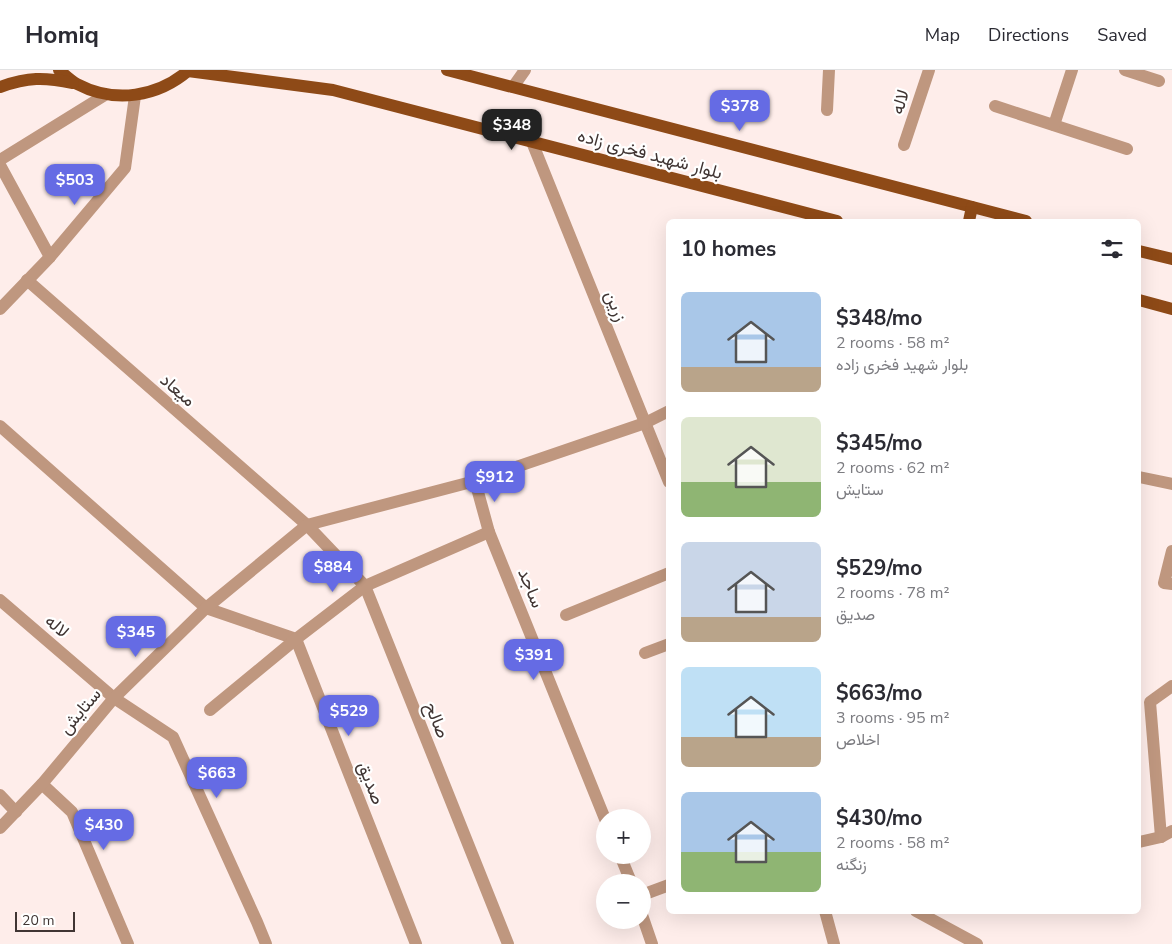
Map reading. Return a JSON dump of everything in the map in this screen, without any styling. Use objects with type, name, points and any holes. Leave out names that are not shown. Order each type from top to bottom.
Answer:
[{"type":"main road","points":[[59,70],[77,84]]},
{"type":"main road","name":"بلوار شهید فخری زاده","points":[[447,70],[1018,219]]},
{"type":"main road","points":[[0,87],[18,80],[48,78],[77,84],[105,95],[134,96],[164,88],[189,71]]},
{"type":"main road","name":"بلوار شهید فخری زاده","points":[[189,71],[333,90],[824,219]]},
{"type":"main road","points":[[969,219],[972,207]]},
{"type":"main road","points":[[1141,251],[1172,259]]},
{"type":"main road","points":[[1141,301],[1172,309]]},
{"type":"street","points":[[513,87],[526,70]]},
{"type":"street","points":[[827,110],[829,70]]},
{"type":"street","name":"لاله","points":[[904,145],[929,70]]},
{"type":"street","points":[[1054,125],[1072,70]]},
{"type":"street","points":[[1125,70],[1159,81]]},
{"type":"street","points":[[0,160],[105,95]]},
{"type":"street","points":[[0,309],[50,257],[125,168],[134,96]]},
{"type":"street","points":[[996,106],[1127,149]]},
{"type":"street","name":"زرین","points":[[532,142],[666,475]]},
{"type":"street","points":[[0,165],[50,257]]},
{"type":"street","name":"میعاد","points":[[27,280],[307,525]]},
{"type":"street","points":[[307,525],[475,481],[645,423],[666,412]]},
{"type":"street","points":[[0,426],[206,608],[296,639]]},
{"type":"street","points":[[1141,477],[1172,484]]},
{"type":"street","name":"ساجد","points":[[475,481],[489,532],[601,809]]},
{"type":"street","name":"صالح","points":[[307,525],[365,586],[508,944]]},
{"type":"street","name":"ستایش","points":[[0,828],[42,784],[114,698],[206,608],[307,525]]},
{"type":"street","points":[[210,710],[296,639],[365,586],[489,532]]},
{"type":"street","points":[[1172,551],[1164,583],[1172,584]]},
{"type":"street","points":[[566,615],[666,574]]},
{"type":"street","name":"لاله","points":[[0,600],[114,698],[173,737],[266,944]]},
{"type":"street","name":"صدیق","points":[[296,639],[416,944]]},
{"type":"street","points":[[645,653],[666,645]]},
{"type":"street","points":[[1141,841],[1167,834],[1150,702],[1172,686]]},
{"type":"street","points":[[42,784],[72,812],[128,944]]},
{"type":"street","points":[[0,795],[16,812]]},
{"type":"street","points":[[651,892],[666,886]]},
{"type":"street","points":[[826,914],[834,944]]},
{"type":"street","points":[[922,914],[977,944]]},
{"type":"street","points":[[647,929],[652,944]]}]
